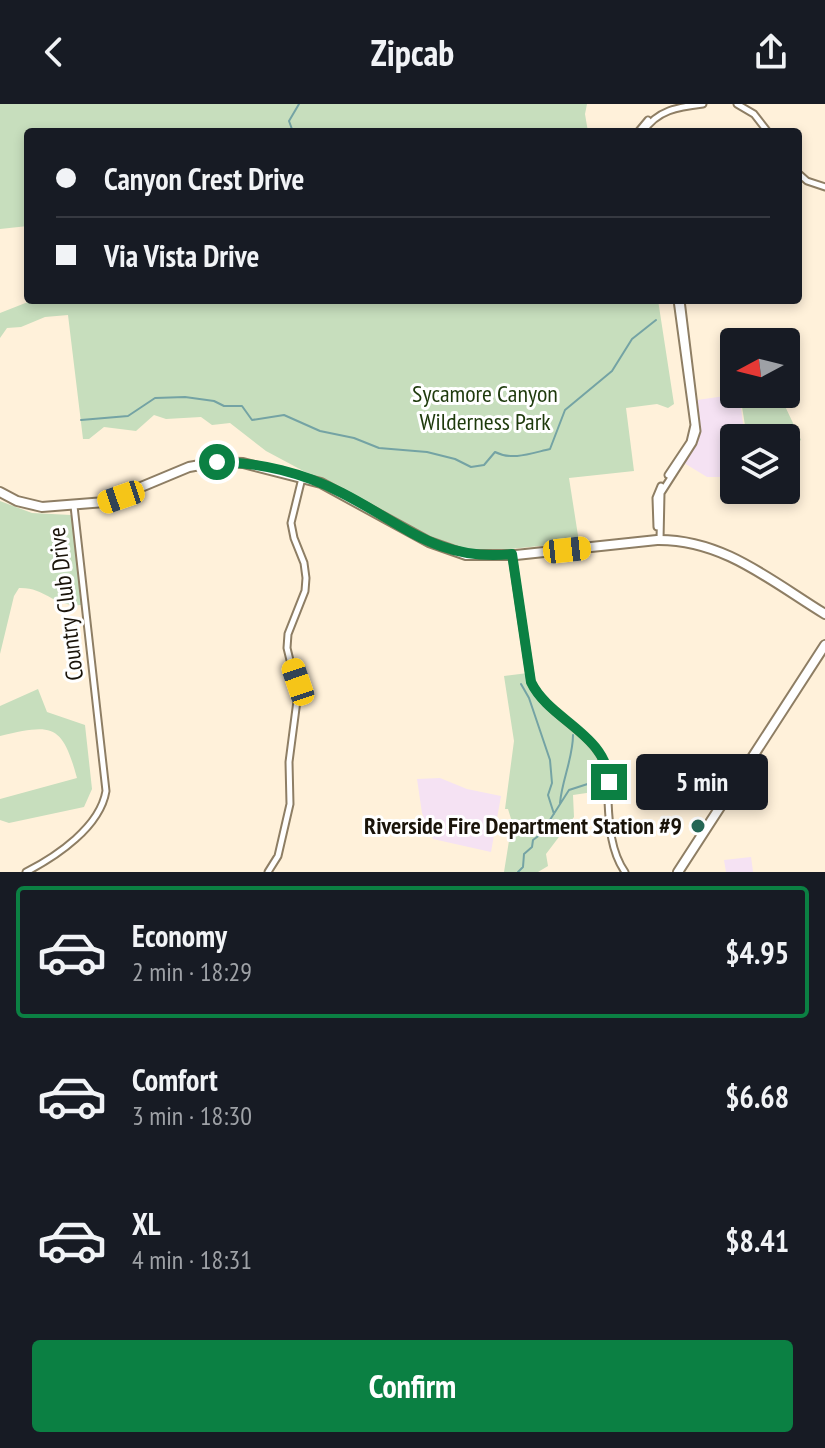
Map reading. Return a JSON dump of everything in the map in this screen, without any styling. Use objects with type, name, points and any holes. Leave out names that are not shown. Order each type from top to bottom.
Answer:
[{"type":"main road","points":[[0,495],[29,505],[74,508],[121,497],[178,471],[217,462],[258,465],[303,477],[343,493],[412,534],[450,551],[479,556],[658,537],[696,538],[724,547],[754,563],[825,612]]},
{"type":"main road","points":[[681,872],[825,645]]},
{"type":"main road","points":[[681,872],[825,653]]},
{"type":"street","points":[[643,128],[656,112],[680,104]]},
{"type":"street","points":[[644,128],[666,111],[703,104]]},
{"type":"street","points":[[737,104],[754,114],[766,128]]},
{"type":"street","points":[[743,104],[756,113],[766,128]]},
{"type":"street","points":[[802,178],[825,189]]},
{"type":"street","points":[[658,537],[661,493],[693,443],[698,424],[680,304]]},
{"type":"street","points":[[270,872],[281,857],[292,812],[298,682],[287,648],[288,634],[305,591],[306,578],[291,523],[303,477]]},
{"type":"street","name":"Country Club Drive","points":[[29,872],[56,859],[98,821],[107,804],[109,791],[74,508]]},
{"type":"street","points":[[512,554],[531,682],[541,700],[587,738],[600,755],[608,775],[612,844],[625,872]]},
{"type":"shaded area","points":[[720,397],[720,408],[741,408],[743,424],[720,424],[720,477],[707,477],[684,463],[698,436],[700,421],[697,400]]},
{"type":"shaded area","points":[[440,778],[467,789],[501,796],[491,852],[433,839],[422,813],[417,779]]},
{"type":"shaded area","points":[[751,857],[753,872],[726,872],[724,860]]},
{"type":"green space","points":[[0,104],[587,104],[587,128],[24,128],[24,226],[0,229]]},
{"type":"green space","name":"Sycamore Canyon Wilderness Park","points":[[24,304],[659,304],[674,404],[668,408],[657,404],[626,408],[634,471],[569,478],[579,542],[480,552],[451,550],[266,451],[230,423],[212,425],[201,417],[166,419],[154,415],[136,431],[104,427],[89,439],[83,439],[68,315],[45,317],[21,327],[7,328],[0,338],[0,313]]},
{"type":"green space","points":[[742,408],[786,408],[793,424],[745,424]]},
{"type":"green space","points":[[0,501],[32,513],[71,515],[82,605],[63,603],[36,591],[19,588],[14,596],[0,654]]},
{"type":"green space","points":[[528,673],[536,692],[591,742],[607,772],[607,790],[573,795],[574,817],[546,854],[548,866],[538,872],[504,872],[512,822],[508,809],[505,809],[514,741],[504,676]]},
{"type":"green space","points":[[38,689],[47,712],[85,725],[92,789],[84,807],[9,823],[0,820],[0,799],[77,778],[66,747],[60,737],[52,732],[32,730],[0,736],[0,706]]},
{"type":"waterway","points":[[292,128],[289,121],[299,104]]},
{"type":"waterway","points":[[81,420],[128,416],[155,398],[185,397],[214,401],[224,406],[242,406],[252,420],[284,415],[320,431],[354,438],[379,448],[427,452],[455,459],[471,467],[484,465],[495,452],[515,456],[550,449],[565,410],[612,371],[632,339],[656,320]]},
{"type":"waterway","points":[[521,684],[529,698],[550,760],[552,783],[548,795],[554,814]]},
{"type":"waterway","points":[[560,803],[573,735]]},
{"type":"waterway","points":[[518,872],[523,867],[524,854],[532,847],[533,840],[541,834],[569,790],[603,779]]},
{"type":"place","name":"Riverside Fire Department Station #9","points":[[698,826]]},
{"type":"route","points":[[217,462],[258,465],[321,483],[412,534],[450,551],[479,556],[512,554],[531,682],[541,700],[587,738],[600,755],[609,782]]}]
